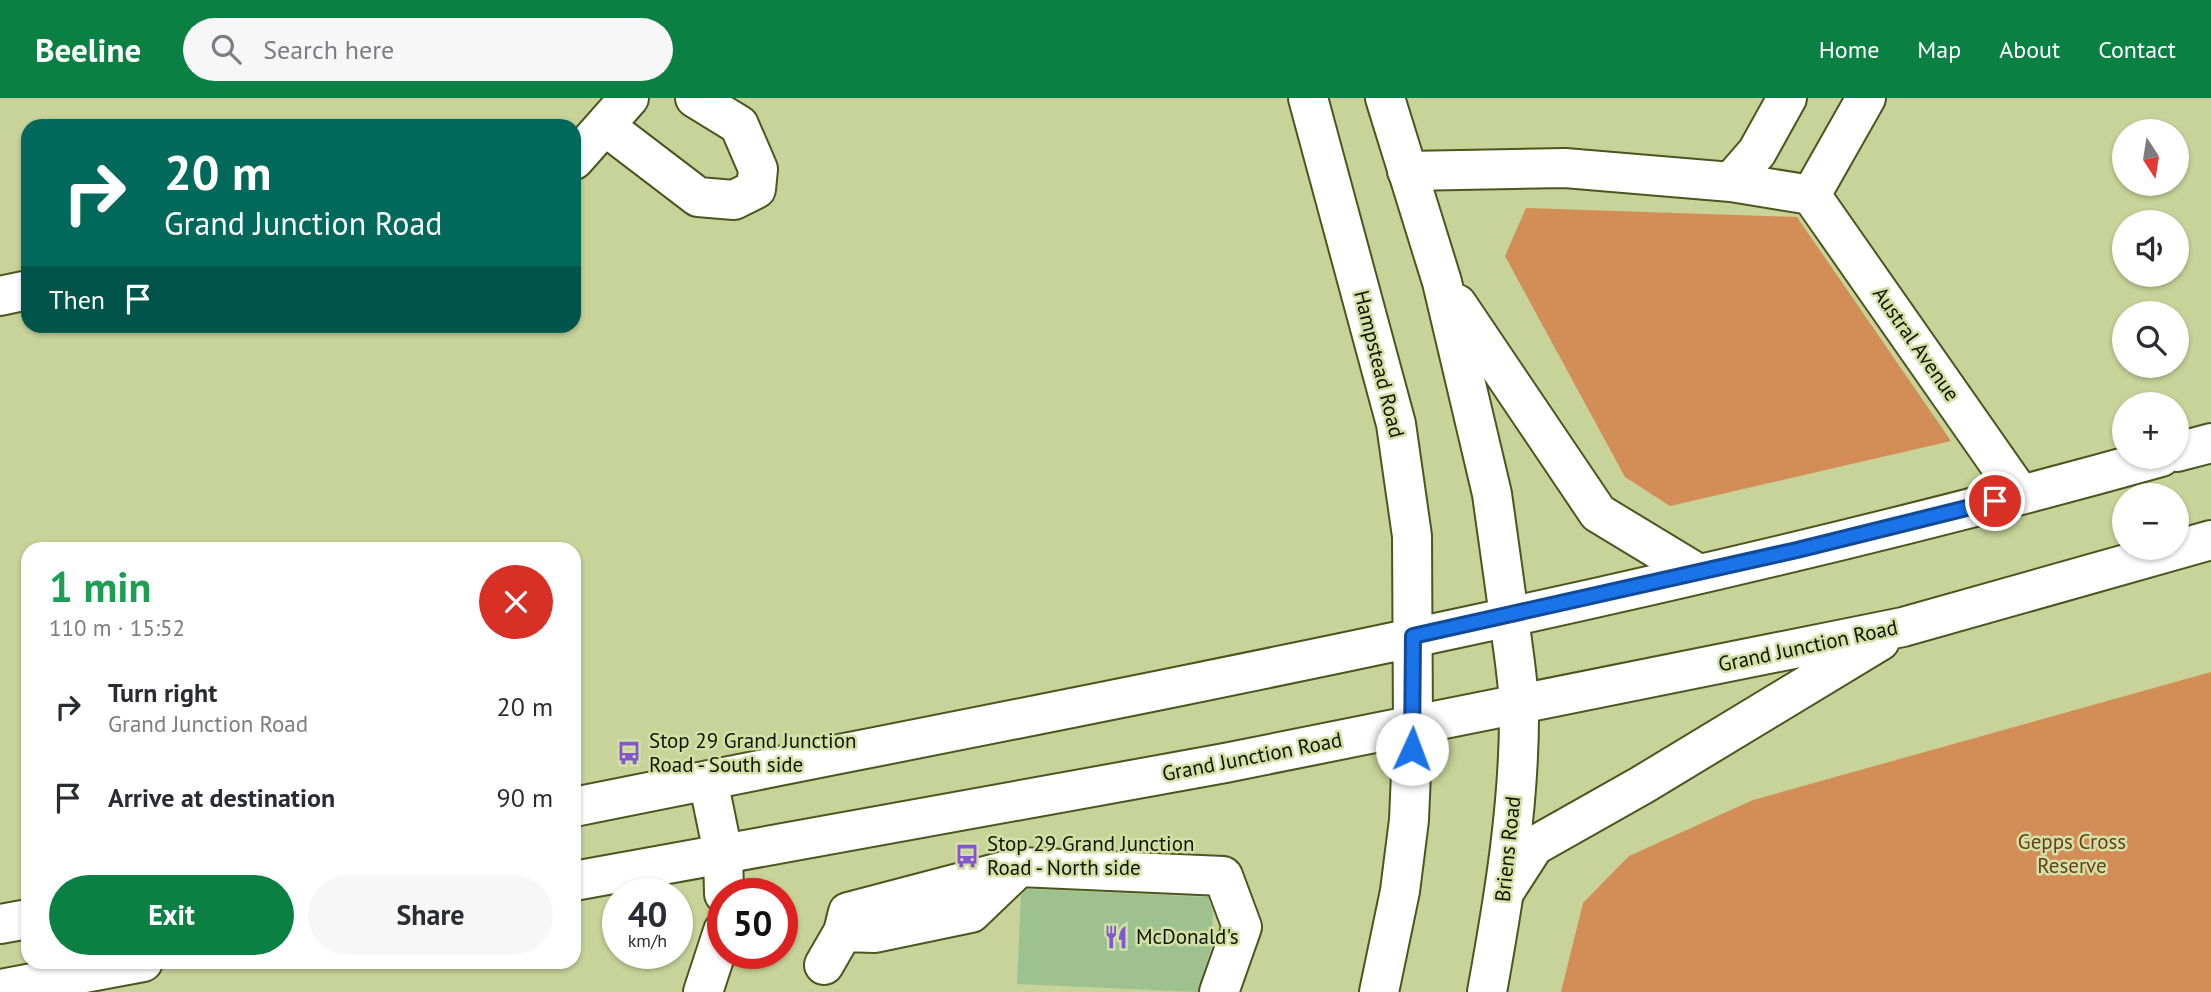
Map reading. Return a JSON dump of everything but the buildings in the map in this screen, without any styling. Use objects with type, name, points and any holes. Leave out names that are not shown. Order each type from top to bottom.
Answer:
[{"type":"main road","points":[[581,152],[621,108],[698,197],[734,200],[756,188],[758,169],[739,125],[695,98]]},
{"type":"main road","name":"Hampstead Road","points":[[1308,98],[1396,424],[1412,536],[1413,726]]},
{"type":"main road","points":[[1385,98],[1442,282],[1492,494],[1509,616]]},
{"type":"main road","points":[[1731,182],[1757,152],[1787,98]]},
{"type":"main road","points":[[1406,171],[1565,168],[1731,182],[1811,195],[1866,98]]},
{"type":"main road","name":"Austral Avenue","points":[[1811,195],[2020,494]]},
{"type":"main road","points":[[1442,282],[1598,513],[1697,573]]},
{"type":"main road","points":[[0,296],[21,292]]},
{"type":"main road","points":[[2189,449],[2211,443]]},
{"type":"main road","points":[[581,806],[1509,616],[1697,573],[2115,469]]},
{"type":"main road","name":"Grand Junction Road","points":[[581,880],[1225,764],[1903,627],[2211,540]]},
{"type":"main road","name":"Briens Road","points":[[1487,992],[1505,891],[1515,794],[1519,705],[1509,616]]},
{"type":"main road","points":[[1505,891],[1534,846],[1631,792],[1903,627]]},
{"type":"main road","points":[[1379,992],[1400,891],[1409,820],[1413,726]]},
{"type":"main road","points":[[708,780],[723,853],[724,878]]},
{"type":"main road","points":[[824,965],[843,932],[848,912],[1019,867],[1223,876],[1242,927],[1219,992]]},
{"type":"main road","points":[[0,924],[21,920]]},
{"type":"main road","points":[[0,989],[106,969]]},
{"type":"main road","points":[[703,992],[710,969]]},
{"type":"green space","points":[[1526,208],[1797,217],[1951,441],[1670,506],[1625,477],[1505,256]]},
{"type":"green space","name":"Gepps Cross Reserve","points":[[2211,672],[2211,992],[1561,992],[1583,903],[1629,856],[1753,800]]},
{"type":"place","name":"Stop 29 Grand Junction Road - South side","points":[[629,753]]},
{"type":"place","name":"Stop 29 Grand Junction Road - North side","points":[[967,856]]},
{"type":"place","name":"McDonald's","points":[[1116,937]]},
{"type":"route","points":[[1412,749],[1413,636],[1797,550],[1995,501]]}]
